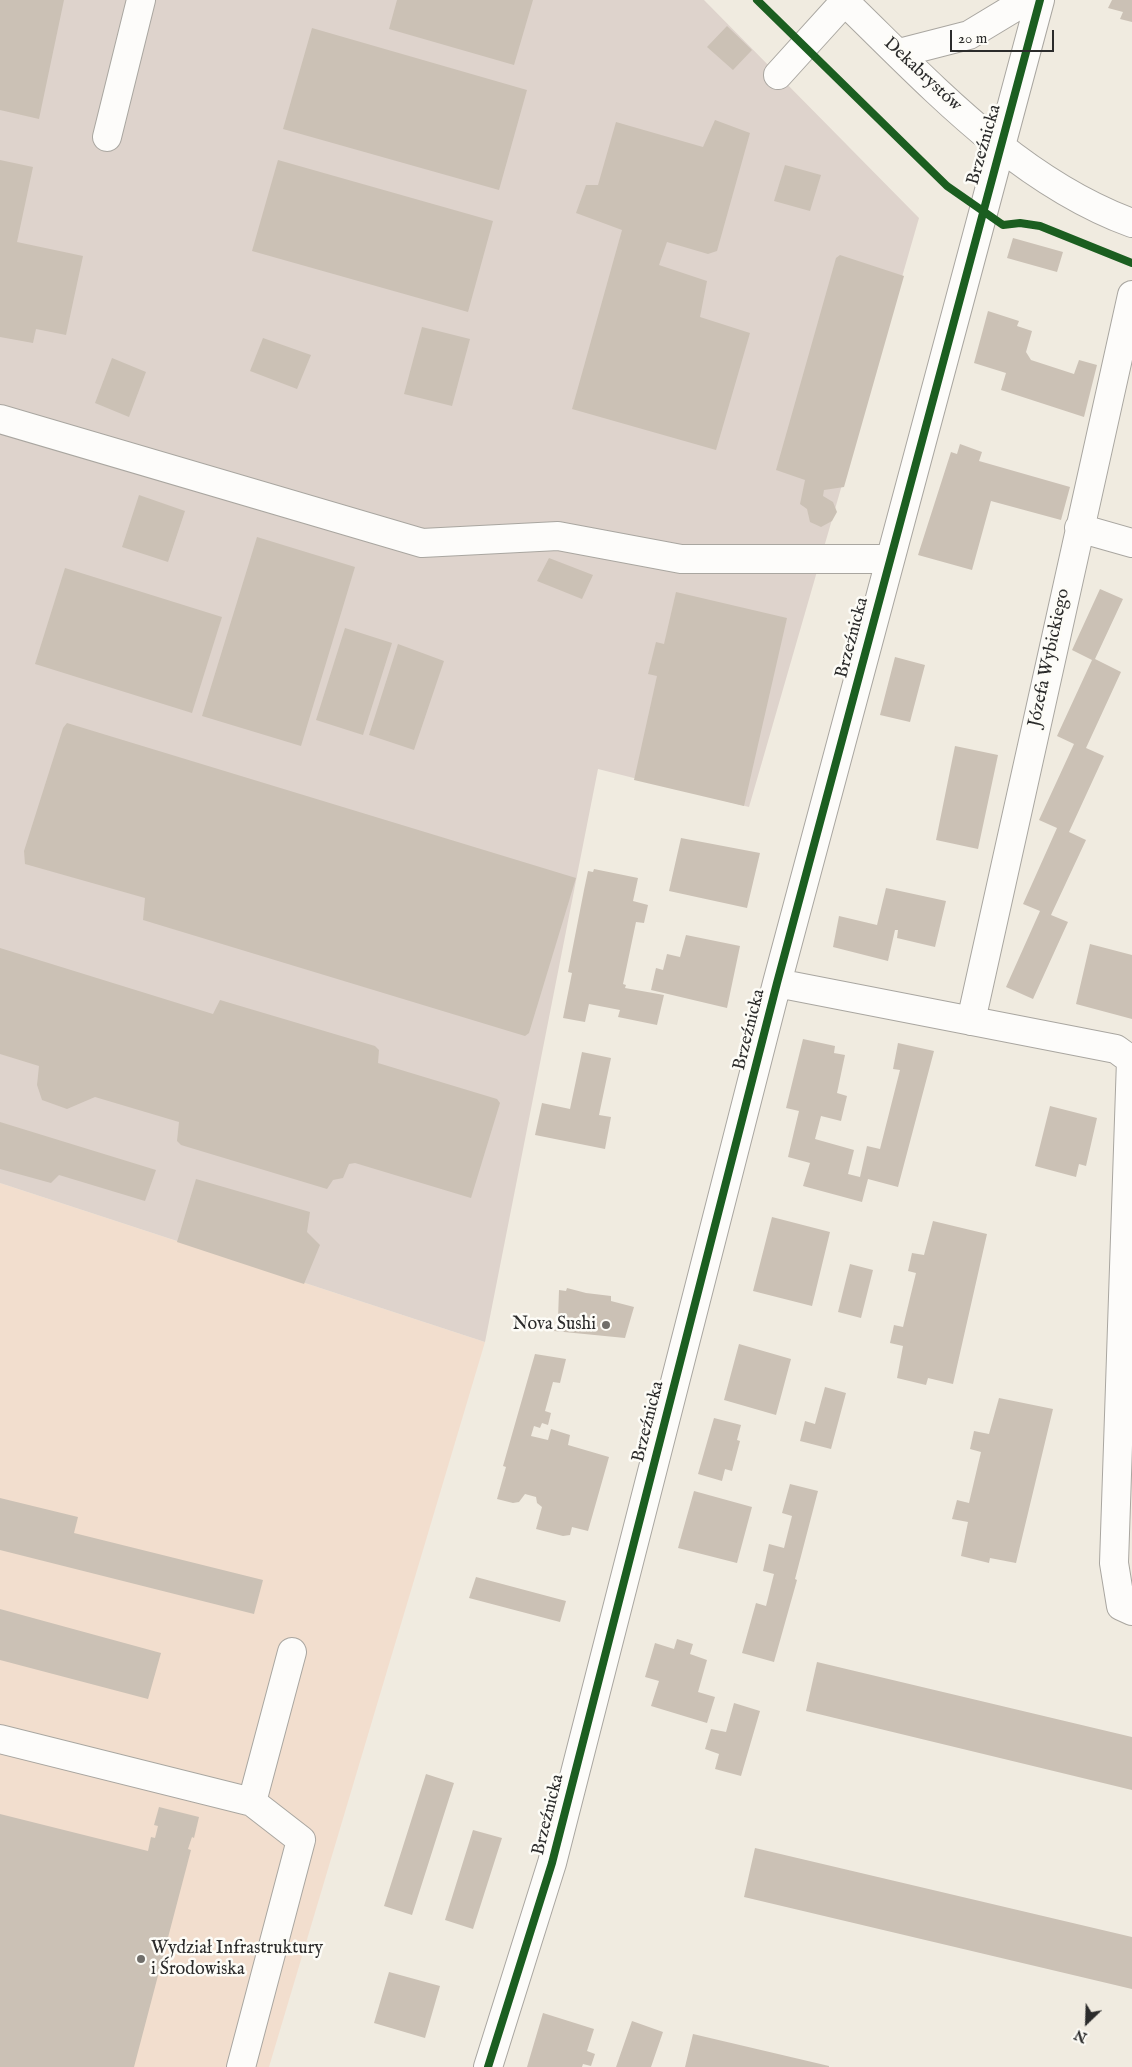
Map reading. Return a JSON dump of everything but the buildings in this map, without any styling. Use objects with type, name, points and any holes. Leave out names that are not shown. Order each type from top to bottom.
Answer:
[{"type":"street","points":[[107,137],[141,0]]},
{"type":"street","points":[[899,53],[970,35],[1027,0]]},
{"type":"street","name":"Brzeźnicka","points":[[488,2067],[552,1863],[778,983],[1040,0]]},
{"type":"street","points":[[778,75],[844,1]]},
{"type":"street","name":"Dekabrystów","points":[[844,1],[1000,146],[1072,194],[1132,223]]},
{"type":"street","name":"Józefa Wybickiego","points":[[971,1021],[1132,295]]},
{"type":"street","points":[[0,419],[422,543],[558,536],[681,559],[890,559]]},
{"type":"street","points":[[1079,528],[1132,543]]},
{"type":"street","points":[[778,983],[1116,1049],[1132,1060],[1114,1563],[1121,1606],[1132,1611]]},
{"type":"street","points":[[252,1802],[292,1652]]},
{"type":"street","points":[[0,1739],[252,1802],[301,1840],[241,2067]]},
{"type":"shaded area","points":[[0,0],[704,0],[919,218],[749,807],[598,769],[485,1342],[0,1183]]},
{"type":"shaded area","points":[[0,1183],[485,1342],[269,2067],[0,2067]]},
{"type":"cycle path","points":[[757,0],[947,186],[1003,225],[1020,223],[1040,226],[1132,263]]},
{"type":"cycle path","points":[[488,2067],[552,1863],[777,983],[1040,0]]},
{"type":"place","name":"Nova Sushi","points":[[606,1325]]},
{"type":"place","name":"Wydział Infrastruktury i Środowiska","points":[[141,1959]]}]
